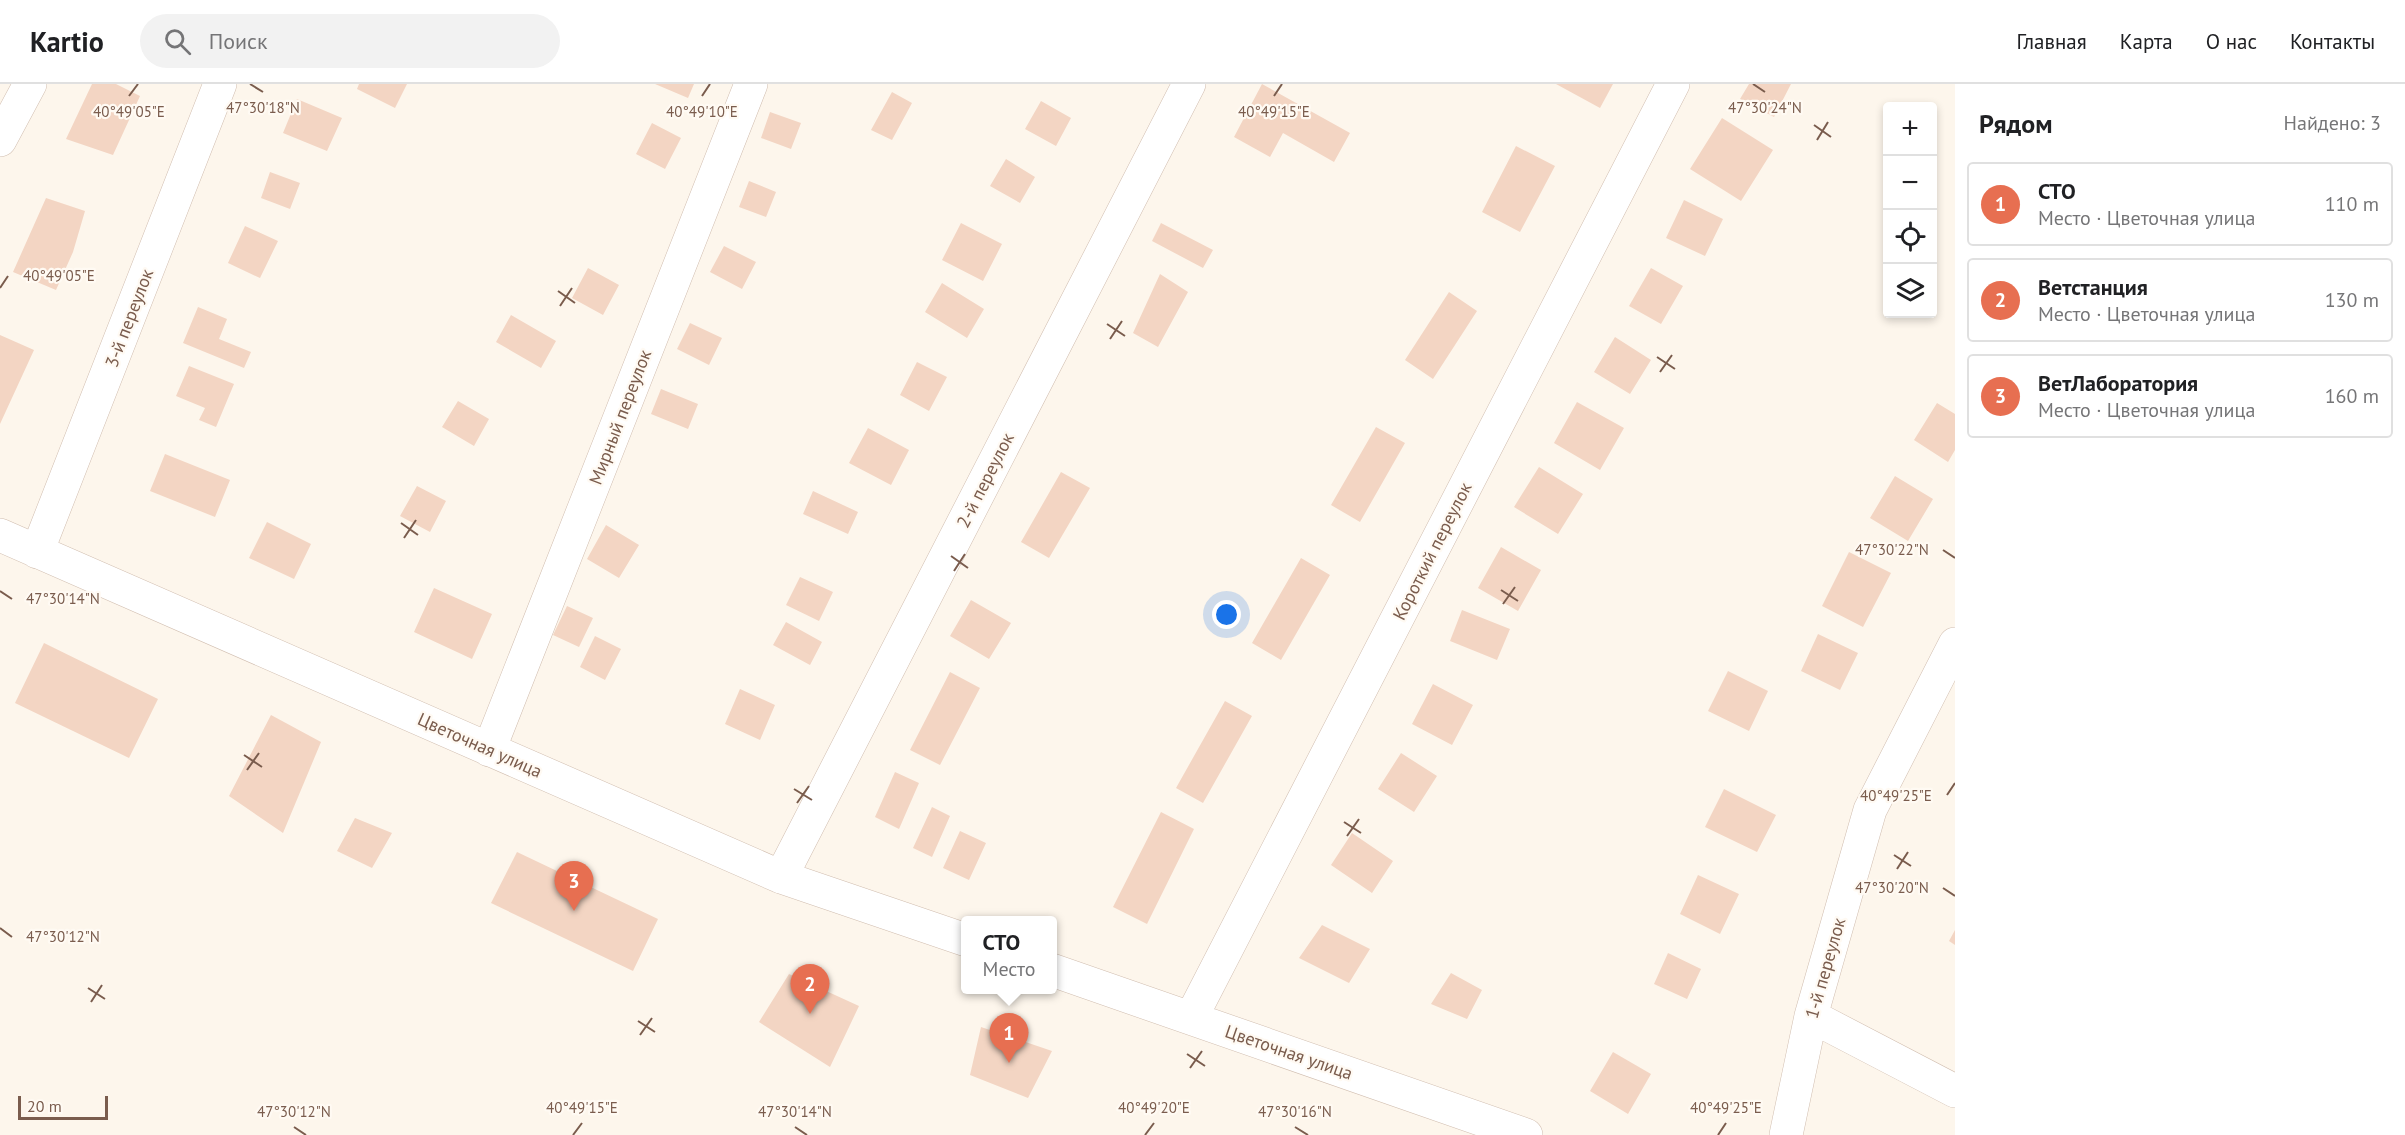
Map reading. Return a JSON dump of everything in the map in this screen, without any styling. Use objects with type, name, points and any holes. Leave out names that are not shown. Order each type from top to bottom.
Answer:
[{"type":"street","points":[[0,140],[30,84]]},
{"type":"street","name":"3-й переулок","points":[[37,552],[220,84]]},
{"type":"street","name":"Мирный переулок","points":[[489,750],[751,84]]},
{"type":"street","name":"2-й переулок","points":[[781,877],[1189,84]]},
{"type":"street","name":"Короткий переулок","points":[[1191,1018],[1673,84]]},
{"type":"street","name":"Цветочная улица","points":[[0,535],[781,877],[961,938]]},
{"type":"street","name":"1-й переулок","points":[[1786,1135],[1811,1016],[1870,810],[1955,644]]},
{"type":"street","name":"Цветочная улица","points":[[1057,971],[1526,1135]]},
{"type":"street","points":[[1811,1016],[1955,1091]]},
{"type":"building","points":[[92,84],[116,84],[140,96],[113,155],[66,139]]},
{"type":"building","points":[[359,84],[407,84],[395,108],[357,89]]},
{"type":"building","points":[[655,84],[694,84],[688,98]]},
{"type":"building","points":[[1262,84],[1350,133],[1334,162],[1283,133],[1270,157],[1234,137]]},
{"type":"building","points":[[1556,84],[1613,84],[1600,108]]},
{"type":"building","points":[[1749,84],[1791,84],[1774,117],[1740,99]]},
{"type":"building","points":[[892,92],[912,103],[892,140],[871,130]]},
{"type":"building","points":[[297,99],[342,118],[327,151],[283,133]]},
{"type":"building","points":[[1041,101],[1071,118],[1056,146],[1025,129]]},
{"type":"building","points":[[770,112],[801,123],[791,149],[761,138]]},
{"type":"building","points":[[1722,118],[1773,150],[1741,201],[1690,169]]},
{"type":"building","points":[[652,123],[681,138],[665,169],[636,154]]},
{"type":"building","points":[[1516,146],[1555,166],[1520,232],[1482,212]]},
{"type":"building","points":[[1006,159],[1035,177],[1020,203],[990,186]]},
{"type":"building","points":[[270,172],[300,183],[290,209],[261,198]]},
{"type":"building","points":[[749,181],[776,192],[766,217],[739,207]]},
{"type":"building","points":[[46,198],[85,211],[73,252],[56,290],[13,272]]},
{"type":"building","points":[[1684,200],[1723,219],[1705,256],[1666,238]]},
{"type":"building","points":[[961,223],[1002,244],[983,281],[942,260]]},
{"type":"building","points":[[1161,223],[1213,250],[1203,268],[1152,241]]},
{"type":"building","points":[[245,226],[278,241],[260,278],[228,263]]},
{"type":"building","points":[[724,246],[756,262],[742,289],[710,272]]},
{"type":"building","points":[[588,268],[619,285],[603,315],[572,298]]},
{"type":"building","points":[[1651,268],[1683,286],[1661,324],[1629,306]]},
{"type":"building","points":[[1160,274],[1188,292],[1158,347],[1133,333]]},
{"type":"building","points":[[942,283],[984,309],[967,338],[925,312]]},
{"type":"building","points":[[1449,292],[1477,311],[1433,379],[1405,360]]},
{"type":"building","points":[[198,307],[227,319],[219,339],[251,352],[244,368],[183,343]]},
{"type":"building","points":[[511,315],[556,341],[541,368],[496,342]]},
{"type":"building","points":[[690,323],[722,338],[709,365],[677,349]]},
{"type":"building","points":[[0,335],[34,350],[0,424]]},
{"type":"building","points":[[1615,337],[1651,360],[1630,394],[1594,372]]},
{"type":"building","points":[[917,362],[947,377],[929,411],[900,395]]},
{"type":"building","points":[[189,366],[234,384],[216,427],[199,420],[205,408],[176,396]]},
{"type":"building","points":[[661,389],[698,404],[688,429],[651,414]]},
{"type":"building","points":[[458,401],[489,419],[474,446],[442,427]]},
{"type":"building","points":[[1577,402],[1624,428],[1600,470],[1554,443]]},
{"type":"building","points":[[1937,403],[1955,414],[1955,450],[1948,462],[1914,440]]},
{"type":"building","points":[[1376,427],[1405,443],[1360,522],[1331,505]]},
{"type":"building","points":[[868,428],[909,450],[891,485],[849,463]]},
{"type":"building","points":[[165,454],[230,480],[215,517],[150,491]]},
{"type":"building","points":[[1539,467],[1583,494],[1558,534],[1514,507]]},
{"type":"building","points":[[1061,472],[1090,488],[1049,558],[1021,542]]},
{"type":"building","points":[[1895,476],[1933,499],[1908,541],[1870,518]]},
{"type":"building","points":[[417,486],[446,501],[430,532],[400,516]]},
{"type":"building","points":[[813,491],[858,512],[848,534],[803,514]]},
{"type":"building","points":[[267,522],[311,544],[294,579],[249,558]]},
{"type":"building","points":[[606,525],[639,545],[619,578],[587,559]]},
{"type":"building","points":[[1501,547],[1541,570],[1518,611],[1478,588]]},
{"type":"building","points":[[1849,552],[1891,573],[1863,627],[1822,606]]},
{"type":"building","points":[[1301,558],[1330,575],[1281,660],[1252,643]]},
{"type":"building","points":[[800,577],[833,592],[819,621],[786,605]]},
{"type":"building","points":[[434,588],[492,614],[472,659],[414,632]]},
{"type":"building","points":[[971,600],[1011,623],[989,659],[950,636]]},
{"type":"building","points":[[567,606],[593,618],[579,647],[553,635]]},
{"type":"building","points":[[1462,610],[1510,629],[1497,660],[1450,641]]},
{"type":"building","points":[[786,622],[822,642],[810,665],[773,645]]},
{"type":"building","points":[[1818,634],[1858,653],[1840,690],[1801,671]]},
{"type":"building","points":[[595,636],[621,649],[605,680],[580,667]]},
{"type":"building","points":[[44,643],[158,699],[129,758],[15,703]]},
{"type":"building","points":[[1728,671],[1768,691],[1749,731],[1708,711]]},
{"type":"building","points":[[950,672],[980,688],[940,765],[910,750]]},
{"type":"building","points":[[1433,684],[1473,705],[1452,745],[1412,724]]},
{"type":"building","points":[[740,689],[775,705],[760,740],[725,724]]},
{"type":"building","points":[[1225,701],[1252,716],[1203,803],[1176,788]]},
{"type":"building","points":[[271,715],[321,742],[283,833],[229,796]]},
{"type":"building","points":[[1401,753],[1437,776],[1414,812],[1378,789]]},
{"type":"building","points":[[895,772],[919,783],[899,829],[875,817]]},
{"type":"building","points":[[1724,789],[1776,815],[1757,852],[1705,827]]},
{"type":"building","points":[[932,807],[950,816],[932,857],[913,848]]},
{"type":"building","points":[[1161,812],[1194,829],[1147,924],[1113,907]]},
{"type":"building","points":[[355,818],[392,833],[372,868],[337,851]]},
{"type":"building","points":[[960,831],[986,843],[969,880],[943,868]]},
{"type":"building","points":[[1352,833],[1393,861],[1372,893],[1331,865]]},
{"type":"building","points":[[517,852],[658,919],[633,971],[491,903]]},
{"type":"building","points":[[1698,875],[1739,894],[1720,934],[1680,914]]},
{"type":"building","points":[[1322,925],[1370,949],[1349,983],[1299,958]]},
{"type":"building","points":[[1955,930],[1955,945],[1949,941]]},
{"type":"building","points":[[1668,953],[1701,969],[1687,999],[1654,984]]},
{"type":"building","points":[[1451,973],[1482,990],[1467,1019],[1431,1004]]},
{"type":"building","points":[[789,974],[859,1006],[830,1067],[759,1022]]},
{"type":"building","points":[[981,1027],[1052,1051],[1028,1098],[970,1075]]},
{"type":"building","points":[[1613,1052],[1651,1074],[1628,1114],[1590,1091]]},
{"type":"place","name":"ВетЛаборатория","points":[[574,911]]},
{"type":"place","name":"Ветстанция","points":[[810,1014]]},
{"type":"place","name":"CTO","points":[[1009,1063]]}]
